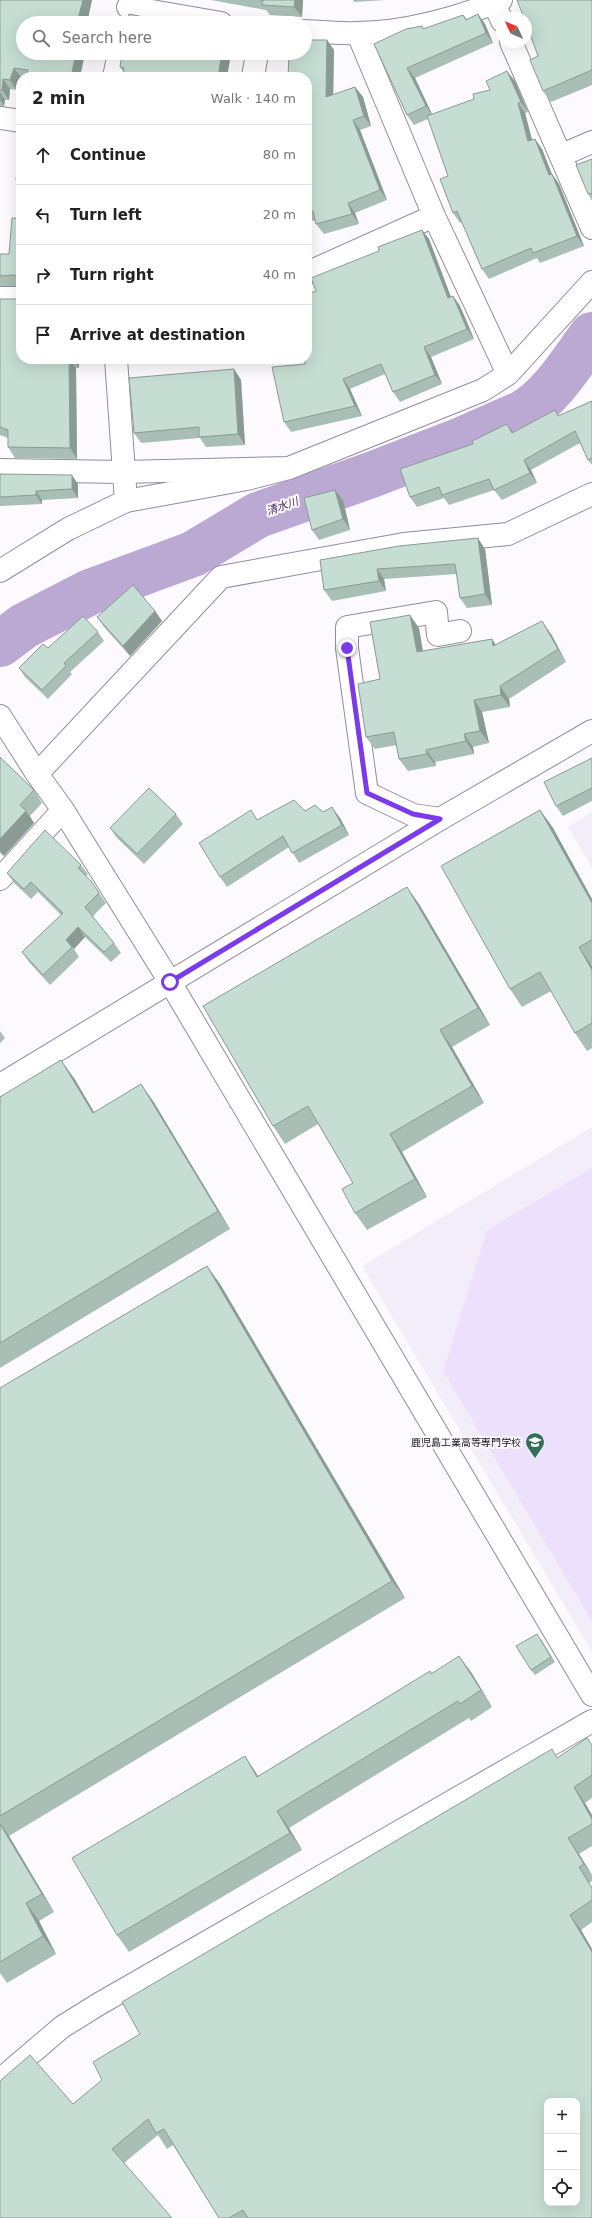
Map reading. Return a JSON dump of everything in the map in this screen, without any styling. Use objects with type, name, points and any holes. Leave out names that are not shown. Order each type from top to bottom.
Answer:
[{"type":"street","points":[[312,32],[358,34],[392,31],[499,8]]},
{"type":"street","points":[[127,10],[170,16]]},
{"type":"street","points":[[358,34],[434,216],[508,374]]},
{"type":"street","points":[[514,48],[562,155],[592,228]]},
{"type":"street","points":[[115,72],[118,60]]},
{"type":"street","points":[[254,72],[256,60]]},
{"type":"street","points":[[0,118],[16,121]]},
{"type":"street","points":[[562,155],[592,142]]},
{"type":"street","points":[[312,271],[434,216]]},
{"type":"street","points":[[0,571],[68,529],[126,501],[247,479],[289,468],[483,390],[508,374],[592,282]]},
{"type":"street","points":[[0,298],[16,298]]},
{"type":"street","points":[[116,364],[122,472],[126,501]]},
{"type":"street","points":[[0,470],[122,472],[289,468]]},
{"type":"street","points":[[37,774],[221,577],[404,544],[508,534],[592,494]]},
{"type":"street","points":[[440,819],[413,814],[367,793],[347,648],[347,627],[436,612],[438,635],[460,631]]},
{"type":"street","points":[[0,716],[37,774],[63,810],[170,982],[592,1695]]},
{"type":"street","points":[[0,1084],[440,819],[592,731]]},
{"type":"street","points":[[0,880],[63,810]]},
{"type":"street","points":[[0,2080],[62,2027],[99,2004],[592,1721]]},
{"type":"shaded area","points":[[592,812],[592,868],[568,827]]},
{"type":"shaded area","name":"鹿児島工業高等専門学校","points":[[592,1127],[592,1652],[362,1266]]},
{"type":"shaded area","name":"鹿児島工業高等専門学校","points":[[592,1168],[592,1621],[443,1371],[487,1230]]},
{"type":"building","points":[[0,0],[83,0],[79,16],[16,16],[16,60],[75,60],[72,72],[28,72],[28,70],[14,68],[10,80],[3,79],[2,90],[0,90]]},
{"type":"building","points":[[263,0],[295,0],[294,7],[262,5]]},
{"type":"building","points":[[517,0],[592,0],[592,70],[543,91],[530,60],[538,56],[532,40],[532,12],[522,12]]},
{"type":"building","points":[[129,14],[139,16],[129,16]]},
{"type":"building","points":[[478,14],[486,33],[407,68],[426,106],[407,115],[374,44],[406,29],[422,26],[423,29],[463,15],[466,20]]},
{"type":"building","points":[[312,40],[327,40],[326,97],[355,87],[364,116],[353,120],[380,190],[348,203],[352,214],[316,224],[312,211],[312,72],[288,72],[289,60],[312,60]]},
{"type":"building","points":[[121,60],[221,60],[219,72],[124,72],[124,68],[120,67]]},
{"type":"building","points":[[507,71],[521,102],[518,103],[528,141],[535,139],[549,175],[552,174],[577,236],[533,253],[531,248],[482,269],[457,211],[453,213],[440,179],[448,176],[427,116],[474,99],[473,94],[490,90],[486,81]]},
{"type":"building","points":[[592,159],[592,193],[588,194],[576,165]]},
{"type":"building","points":[[12,218],[16,218],[16,276],[0,276],[0,254],[9,254]]},
{"type":"building","points":[[422,230],[448,298],[453,296],[467,329],[424,347],[435,375],[393,392],[381,364],[343,379],[355,406],[284,422],[272,367],[312,364],[312,292],[316,291],[312,278],[379,251],[378,247]]},
{"type":"building","points":[[0,299],[16,299],[16,364],[69,364],[70,448],[8,447],[8,430],[0,427]]},
{"type":"building","points":[[234,369],[238,434],[199,437],[199,427],[134,433],[129,378]]},
{"type":"building","points":[[592,401],[592,458],[588,460],[575,431],[524,460],[530,473],[494,490],[489,479],[442,495],[439,487],[410,497],[400,469],[473,444],[472,441],[507,424],[512,433],[555,410],[558,416]]},
{"type":"building","points":[[0,474],[72,475],[72,489],[36,491],[36,495],[0,497]]},
{"type":"building","points":[[335,490],[343,519],[312,530],[304,498]]},
{"type":"building","points":[[478,538],[485,594],[460,598],[455,564],[377,569],[379,581],[324,590],[320,560],[399,546]]},
{"type":"building","points":[[133,585],[155,611],[123,646],[97,617]]},
{"type":"building","points":[[410,615],[417,652],[492,639],[493,646],[542,621],[558,649],[500,686],[501,695],[474,700],[480,731],[464,734],[466,741],[426,750],[427,754],[399,759],[394,732],[366,737],[358,684],[380,679],[370,622]]},
{"type":"building","points":[[83,616],[98,632],[64,663],[66,666],[42,690],[19,668],[43,644],[48,648]]},
{"type":"building","points":[[0,757],[34,790],[20,805],[26,811],[0,839]]},
{"type":"building","points":[[592,758],[592,788],[556,806],[544,782]]},
{"type":"building","points":[[149,788],[176,814],[137,854],[110,828]]},
{"type":"building","points":[[294,800],[305,811],[315,805],[323,812],[332,807],[342,825],[292,853],[283,836],[220,877],[199,843],[251,810],[257,820]]},
{"type":"building","points":[[540,810],[592,903],[592,940],[579,947],[592,970],[592,1023],[575,1033],[540,972],[510,989],[441,866]]},
{"type":"building","points":[[45,830],[81,865],[78,868],[91,881],[99,893],[85,907],[114,943],[104,952],[78,927],[66,940],[72,947],[43,975],[22,952],[63,913],[31,882],[24,889],[7,873]]},
{"type":"building","points":[[407,887],[478,1008],[440,1030],[472,1086],[390,1134],[415,1179],[355,1213],[342,1189],[353,1183],[308,1106],[273,1126],[203,1006]]},
{"type":"building","points":[[61,1060],[93,1113],[141,1084],[218,1211],[0,1343],[0,1097]]},
{"type":"building","points":[[207,1266],[392,1581],[0,1816],[0,1388]]},
{"type":"building","points":[[537,1634],[551,1657],[531,1670],[516,1646]]},
{"type":"building","points":[[459,1656],[481,1690],[460,1704],[458,1701],[277,1811],[290,1833],[117,1935],[72,1858],[245,1756],[257,1777],[430,1671],[431,1674]]},
{"type":"building","points":[[587,1738],[592,1745],[592,1775],[574,1787],[592,1819],[592,1824],[568,1838],[584,1864],[579,1867],[592,1888],[592,1900],[570,1915],[592,1952],[592,2218],[248,2218],[243,2210],[229,2218],[219,2218],[164,2129],[156,2133],[148,2119],[112,2149],[172,2218],[0,2218],[0,2081],[30,2055],[73,2104],[102,2080],[93,2062],[140,2034],[122,2002],[552,1749],[557,1758]]},
{"type":"building","points":[[0,1824],[42,1894],[26,1903],[43,1936],[0,1962]]},
{"type":"waterway","name":"清水川","points":[[0,644],[24,626],[90,592],[193,554],[258,515],[371,475],[459,441],[523,413],[543,397],[561,378],[592,335]]},
{"type":"place","name":"鹿児島工業高等専門学校","points":[[535,1459]]},
{"type":"route","points":[[170,982],[440,819],[413,814],[367,793],[347,648]]}]
